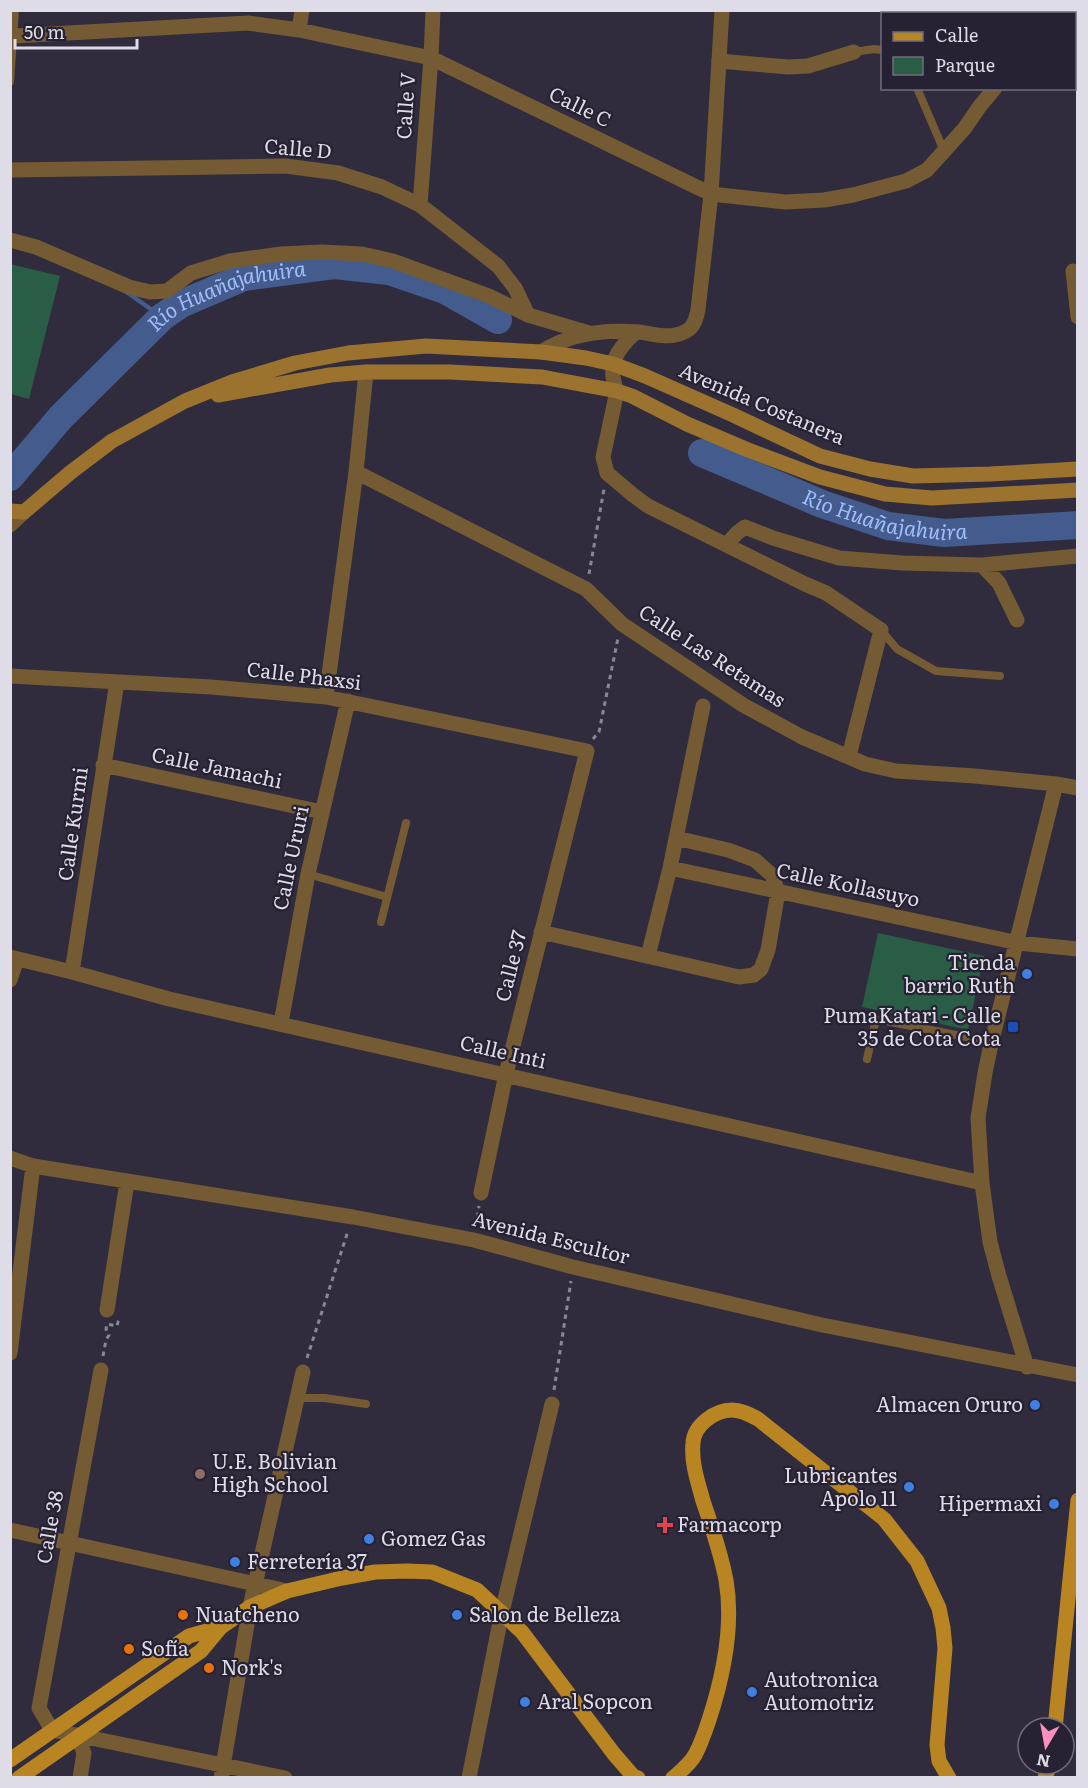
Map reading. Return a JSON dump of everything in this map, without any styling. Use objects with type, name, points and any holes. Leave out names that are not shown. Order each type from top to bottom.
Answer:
[{"type":"main road","name":"Avenida Costanera","points":[[17,511],[112,441],[185,401],[232,382],[295,363],[348,353],[426,346],[541,352],[613,364],[733,415],[820,456],[870,469],[913,476],[1077,469]]},
{"type":"main road","points":[[366,372],[372,363],[384,355],[426,346]]},
{"type":"main road","name":"Avenida Costanera","points":[[185,401],[312,378],[366,372],[542,377],[632,396],[687,424],[748,450],[820,477],[885,494],[932,498],[1077,490]]},
{"type":"main road","points":[[673,1778],[695,1755],[706,1729],[718,1691],[728,1628],[726,1580],[692,1458],[693,1439],[702,1424],[715,1414],[731,1410],[745,1412],[758,1419],[884,1520],[917,1561],[939,1608],[943,1628],[945,1648],[937,1745],[939,1761],[949,1778]]},
{"type":"main road","points":[[1055,1716],[1077,1500]]},
{"type":"main road","points":[[19,1778],[201,1651],[221,1627],[250,1607],[287,1591],[320,1582],[375,1572],[407,1570],[432,1572],[477,1590],[502,1612],[529,1641],[614,1754],[633,1776],[638,1778]]},
{"type":"main road","points":[[10,1760],[189,1636],[221,1627]]},
{"type":"street","points":[[299,30],[302,10]]},
{"type":"street","name":"Calle V","points":[[420,205],[431,58],[432,10]]},
{"type":"street","name":"Avenida Costanera","points":[[541,352],[554,343],[589,333],[636,332],[673,336],[687,331],[695,323],[711,194],[722,10]]},
{"type":"street","name":"Calle C","points":[[14,36],[248,23],[299,30],[431,58],[711,194],[785,202],[824,200],[853,195],[906,181],[927,170],[993,90]]},
{"type":"street","points":[[719,61],[788,67],[808,66],[855,52]]},
{"type":"street","name":"Calle D","points":[[10,170],[286,166],[338,173],[382,187],[420,205],[498,267],[515,288],[528,315]]},
{"type":"street","points":[[10,240],[36,247],[129,287],[150,292],[167,291],[191,273],[230,261],[281,254],[322,252],[362,254],[393,261],[489,297],[528,315],[589,333]]},
{"type":"street","points":[[1072,271],[1077,317]]},
{"type":"street","points":[[636,332],[622,344],[613,364],[612,372],[617,391],[603,457],[607,473],[648,506],[805,585],[826,593],[881,630],[849,756]]},
{"type":"street","points":[[326,697],[356,472],[366,372]]},
{"type":"street","name":"Calle Las Retamas","points":[[356,472],[586,589],[622,624],[743,705],[802,737],[865,764],[896,771],[1056,784],[1077,788]]},
{"type":"street","name":"Avenida Costanera","points":[[10,525],[17,511]]},
{"type":"street","points":[[727,544],[745,526],[838,558],[902,563],[982,565],[1077,556]]},
{"type":"street","points":[[982,565],[999,583],[1017,620]]},
{"type":"street","name":"Calle Phaxsi","points":[[10,676],[211,687],[326,697],[587,751]]},
{"type":"street","name":"Calle Kurmi","points":[[72,972],[117,682]]},
{"type":"street","name":"Calle Ururi","points":[[281,1023],[308,873],[348,701]]},
{"type":"street","points":[[648,956],[670,868],[704,706]]},
{"type":"street","name":"Calle 37","points":[[481,1193],[506,1074],[587,751]]},
{"type":"street","name":"Calle Jamachi","points":[[103,765],[322,812]]},
{"type":"street","points":[[1027,1367],[990,1242],[982,1184],[978,1118],[992,1040],[1056,784]]},
{"type":"street","points":[[541,932],[739,976],[754,975],[761,969],[768,950],[778,892],[772,875],[755,860],[728,850],[676,838]]},
{"type":"street","name":"Calle Kollasuyo","points":[[670,868],[1018,943],[1077,949]]},
{"type":"street","points":[[10,981],[14,958]]},
{"type":"street","name":"Calle Inti","points":[[14,958],[168,999],[982,1184]]},
{"type":"street","name":"Avenida Escultor","points":[[10,1158],[33,1166],[353,1217],[474,1240],[573,1267],[822,1325],[1077,1375]]},
{"type":"street","points":[[10,1353],[33,1166]]},
{"type":"street","points":[[107,1310],[127,1182]]},
{"type":"street","name":"Calle 38","points":[[52,1730],[39,1708],[101,1370]]},
{"type":"street","points":[[222,1772],[250,1607],[303,1371]]},
{"type":"street","points":[[469,1778],[502,1612],[552,1404]]},
{"type":"street","points":[[10,1530],[287,1591]]},
{"type":"street","points":[[52,1730],[222,1772],[285,1778]]},
{"type":"street","points":[[77,1736],[84,1753],[80,1778]]},
{"type":"lane","points":[[10,82],[15,10]]},
{"type":"lane","points":[[855,52],[881,50]]},
{"type":"lane","points":[[918,90],[944,151]]},
{"type":"lane","points":[[881,630],[897,649],[936,671],[1000,676]]},
{"type":"lane","points":[[381,922],[406,823]]},
{"type":"lane","points":[[308,873],[387,897]]},
{"type":"lane","points":[[867,1059],[876,1019],[992,1040]]},
{"type":"lane","points":[[297,1398],[325,1398],[366,1404]]},
{"type":"path","points":[[586,589],[607,473]]},
{"type":"path","points":[[587,751],[598,732],[622,624]]},
{"type":"path","points":[[474,1240],[481,1193]]},
{"type":"path","points":[[303,1371],[353,1217]]},
{"type":"path","points":[[552,1404],[573,1267]]},
{"type":"path","points":[[101,1370],[104,1348],[109,1335],[106,1329]]},
{"type":"green space","points":[[10,264],[60,276],[29,399],[11,394]]},
{"type":"green space","points":[[878,933],[984,956],[968,1030],[862,1007]]},
{"type":"waterway","name":"Río Huañajahuira","points":[[10,477],[61,417],[162,317],[181,304],[244,277],[334,265],[389,271],[445,290],[498,320]]},
{"type":"waterway","points":[[128,293],[162,317]]},
{"type":"waterway","name":"Río Huañajahuira","points":[[702,453],[822,504],[888,526],[944,533],[1078,525]]},
{"type":"place","name":"Tienda barrio Ruth","points":[[1027,974]]},
{"type":"place","name":"PumaKatari - Calle 35 de Cota Cota","points":[[1013,1027]]},
{"type":"place","name":"Almacen Oruro","points":[[1035,1405]]},
{"type":"place","name":"U.E. Bolivian High School","points":[[200,1474]]},
{"type":"place","name":"Lubricantes Apolo 11","points":[[909,1487]]},
{"type":"place","name":"Hipermaxi","points":[[1054,1504]]},
{"type":"place","name":"Farmacorp","points":[[665,1525]]},
{"type":"place","name":"Gomez Gas","points":[[369,1539]]},
{"type":"place","name":"Ferretería 37","points":[[235,1562]]},
{"type":"place","name":"Nuatcheno","points":[[183,1615]]},
{"type":"place","name":"Salon de Belleza","points":[[457,1615]]},
{"type":"place","name":"Sofía","points":[[129,1649]]},
{"type":"place","name":"Nork's","points":[[209,1668]]},
{"type":"place","name":"Autotronica Automotriz","points":[[752,1692]]},
{"type":"place","name":"Aral Sopcon","points":[[525,1702]]}]
